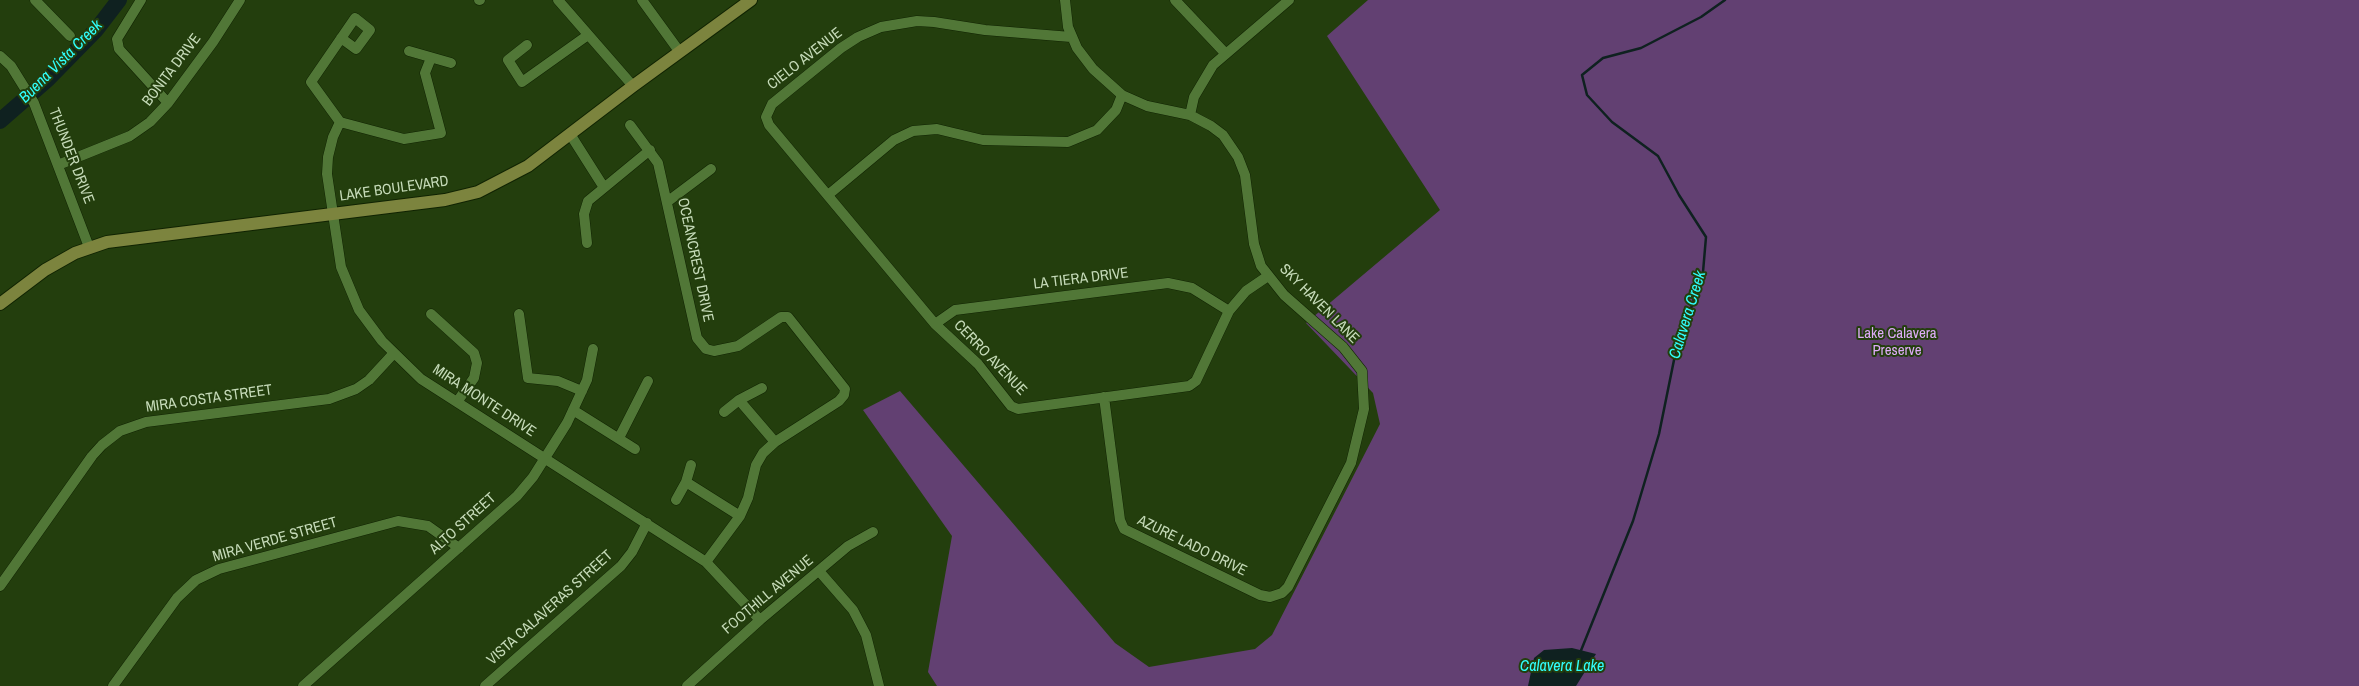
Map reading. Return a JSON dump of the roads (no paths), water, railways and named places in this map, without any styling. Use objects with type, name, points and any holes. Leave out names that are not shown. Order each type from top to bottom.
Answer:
[{"type":"main road","name":"LAKE BOULEVARD","points":[[0,304],[45,270],[88,247],[116,241],[444,200],[478,192],[528,166],[751,0]]},
{"type":"street","points":[[35,0],[70,36]]},
{"type":"street","points":[[141,0],[117,39],[119,49],[168,103]]},
{"type":"street","name":"BONITA DRIVE","points":[[58,165],[130,136],[150,122],[168,103],[213,42],[240,0]]},
{"type":"street","points":[[558,0],[633,86]]},
{"type":"street","points":[[642,0],[680,51]]},
{"type":"street","name":"SKY HAVEN LANE","points":[[1065,0],[1071,37],[1077,48],[1093,69],[1122,95],[1147,106],[1190,115],[1223,135],[1238,157],[1245,177],[1254,244],[1261,266],[1284,295],[1343,347],[1362,371],[1364,409],[1351,464],[1288,587],[1282,593],[1270,597],[1260,595]]},
{"type":"street","points":[[1175,0],[1225,53]]},
{"type":"street","points":[[1190,115],[1194,97],[1203,78],[1225,53],[1289,0]]},
{"type":"street","name":"CIELO AVENUE","points":[[767,111],[772,104],[840,48],[858,37],[881,27],[917,22],[934,22],[1011,33],[1071,37]]},
{"type":"street","points":[[527,45],[508,60],[522,82],[588,35]]},
{"type":"street","points":[[341,38],[310,82],[340,122],[404,139],[441,132],[426,73],[431,58]]},
{"type":"street","points":[[409,51],[451,63]]},
{"type":"street","name":"THUNDER DRIVE","points":[[0,56],[11,66],[34,103],[88,247]]},
{"type":"street","points":[[828,195],[894,140],[913,131],[937,129],[983,140],[1068,142],[1098,130],[1116,110],[1122,95]]},
{"type":"street","name":"CERRO AVENUE","points":[[767,111],[766,117],[769,125],[935,324],[978,364],[1011,406],[1018,409],[1189,386],[1196,381],[1229,311],[1246,290],[1268,276]]},
{"type":"street","name":"MIRA MONTE DRIVE","points":[[340,122],[333,137],[328,157],[327,174],[340,267],[359,310],[382,341],[421,379],[706,562],[760,620]]},
{"type":"street","name":"OCEANCREST DRIVE","points":[[630,125],[658,163],[696,338],[706,349],[714,351],[738,346],[783,317],[788,317],[845,389],[844,395],[839,401],[775,442]]},
{"type":"street","points":[[570,134],[604,186]]},
{"type":"street","points":[[587,243],[584,214],[588,201],[650,150]]},
{"type":"street","points":[[667,202],[712,169]]},
{"type":"street","name":"LA TIERA DRIVE","points":[[935,324],[955,310],[1168,283],[1192,288],[1229,311]]},
{"type":"street","points":[[431,314],[474,353],[477,363],[474,378],[457,402]]},
{"type":"street","points":[[519,314],[528,378],[558,381],[582,391]]},
{"type":"street","name":"ALTO STREET","points":[[303,686],[517,496],[533,477],[573,410],[587,380],[593,349]]},
{"type":"street","name":"MIRA COSTA STREET","points":[[0,586],[92,456],[120,430],[146,422],[329,399],[356,389],[369,380],[394,353]]},
{"type":"street","points":[[619,438],[648,381]]},
{"type":"street","points":[[724,412],[739,400],[762,388]]},
{"type":"street","name":"AZURE LADO DRIVE","points":[[1104,397],[1120,520],[1124,529],[1260,595]]},
{"type":"street","points":[[706,562],[740,516],[748,498],[756,465],[763,453],[775,442],[739,400]]},
{"type":"street","points":[[573,410],[635,449]]},
{"type":"street","points":[[676,500],[686,482],[691,465]]},
{"type":"street","points":[[686,482],[740,516]]},
{"type":"street","name":"MIRA VERDE STREET","points":[[113,686],[177,598],[196,580],[219,569],[398,521],[428,526],[459,548]]},
{"type":"street","name":"VISTA CALAVERAS STREET","points":[[485,686],[621,566],[632,552],[647,523]]},
{"type":"street","name":"FOOTHILL AVENUE","points":[[687,686],[760,620],[848,546],[873,532]]},
{"type":"street","points":[[820,571],[857,618],[866,636],[879,686]]},
{"type":"water","name":"Calavera Lake","points":[[1572,648],[1596,654],[1576,686],[1528,686],[1534,658],[1544,650]]},
{"type":"waterway","name":"Buena Vista Creek","points":[[0,121],[48,79],[96,30],[119,0]]},
{"type":"waterway","name":"Calavera Creek","points":[[1580,653],[1633,521],[1659,434],[1674,360],[1703,272],[1706,237],[1679,195],[1658,156],[1612,122],[1587,95],[1582,75],[1603,58],[1641,48],[1701,17],[1725,0]]},
{"type":"park label","name":"Lake Calavera Preserve","points":[[1897,342]]}]
